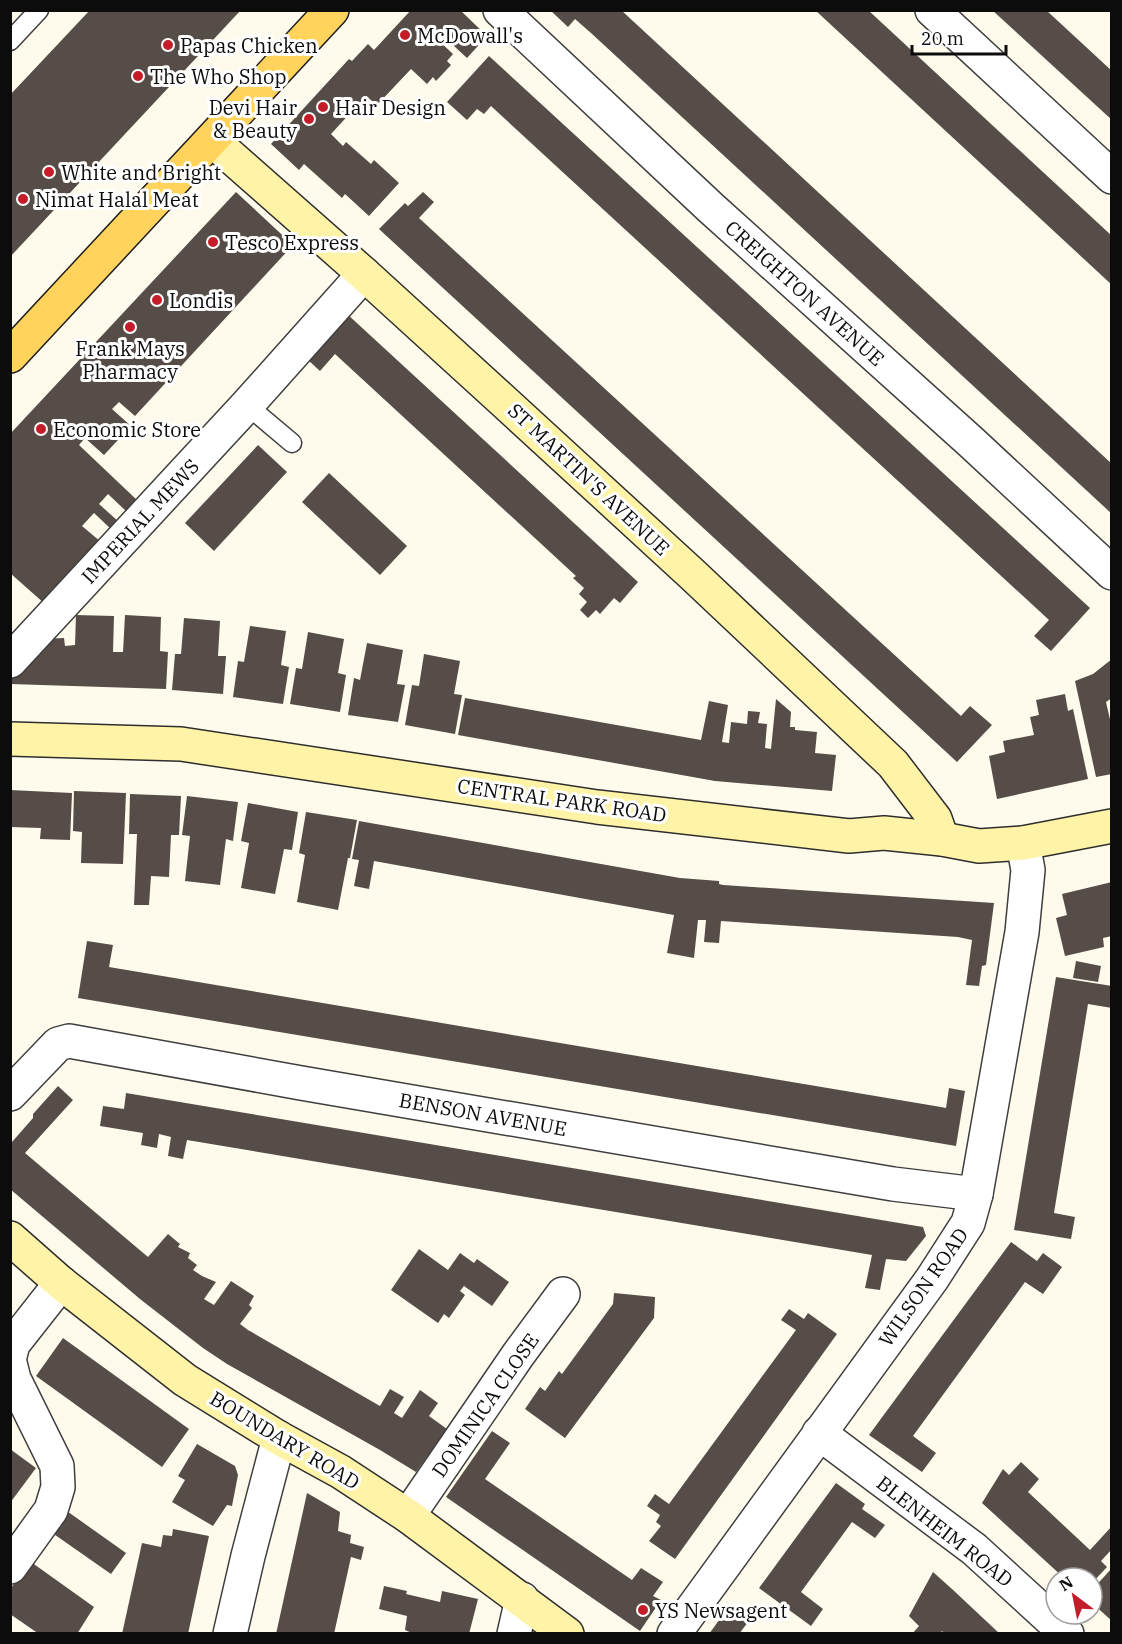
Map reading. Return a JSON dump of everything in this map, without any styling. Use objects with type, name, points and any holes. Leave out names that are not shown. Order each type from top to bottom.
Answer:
[{"type":"main road","points":[[10,356],[332,10]]},
{"type":"main road","name":"ST MARTIN'S AVENUE","points":[[212,140],[364,274],[693,575],[893,764],[935,819],[942,839]]},
{"type":"main road","name":"CENTRAL PARK ROAD","points":[[10,739],[181,744],[597,807],[849,836],[884,833],[942,839],[979,846],[1023,843],[1112,826]]},
{"type":"main road","name":"BOUNDARY ROAD","points":[[10,1238],[61,1283],[185,1380],[279,1438],[341,1472],[408,1516],[567,1634]]},
{"type":"street","name":"CREIGHTON AVENUE","points":[[500,10],[711,208],[971,442],[1112,573]]},
{"type":"street","points":[[932,10],[1112,177]]},
{"type":"street","name":"IMPERIAL MEWS","points":[[10,661],[247,405],[364,274]]},
{"type":"street","name":"WILSON ROAD","points":[[674,1634],[932,1279],[968,1223],[976,1194],[1022,932],[1028,870],[1023,843]]},
{"type":"street","name":"BENSON AVENUE","points":[[10,1094],[58,1044],[69,1041],[870,1180],[976,1194]]},
{"type":"street","points":[[10,1356],[13,1344],[61,1283]]},
{"type":"street","name":"DOMINICA CLOSE","points":[[408,1516],[518,1355],[563,1294]]},
{"type":"street","points":[[10,1363],[14,1379],[57,1466],[58,1487],[51,1510],[10,1567]]},
{"type":"street","name":"BLENHEIM ROAD","points":[[819,1433],[974,1549],[1067,1634]]},
{"type":"street","points":[[230,1634],[279,1438]]},
{"type":"street","points":[[514,1634],[522,1599]]},
{"type":"lane","points":[[10,41],[39,10]]},
{"type":"lane","points":[[247,405],[292,443]]},
{"type":"building","points":[[90,10],[241,10],[10,257],[10,95]]},
{"type":"building","points":[[411,10],[460,10],[487,36],[467,58],[442,35],[438,40],[453,54],[447,61],[451,65],[436,81],[433,77],[427,84],[411,69],[377,105],[366,96],[331,134],[343,146],[346,142],[371,164],[374,160],[399,183],[369,216],[345,194],[342,198],[304,164],[299,170],[271,144],[349,59],[352,61],[368,44],[374,50]]},
{"type":"building","points":[[550,10],[621,10],[1112,464],[1112,514],[591,33],[575,19],[568,27]]},
{"type":"building","points":[[815,10],[868,10],[1112,236],[1112,285]]},
{"type":"building","points":[[992,10],[1046,10],[1112,71],[1112,120]]},
{"type":"building","points":[[489,56],[1090,608],[1051,651],[1034,636],[1049,620],[491,106],[484,114],[477,109],[467,120],[447,102]]},
{"type":"building","points":[[236,192],[293,245],[135,416],[119,402],[112,409],[131,426],[104,455],[85,438],[79,445],[138,501],[127,512],[108,494],[99,504],[119,522],[112,530],[94,513],[82,526],[101,542],[45,604],[10,573],[10,434]]},
{"type":"building","points":[[423,192],[434,202],[419,218],[961,716],[970,706],[992,725],[957,762],[379,229],[405,203],[408,206]]},
{"type":"building","points":[[346,313],[638,582],[620,603],[614,598],[600,614],[596,610],[588,618],[580,610],[587,602],[579,594],[584,588],[573,578],[576,576],[335,354],[320,371],[308,360]]},
{"type":"building","points":[[258,445],[287,472],[214,551],[185,523]]},
{"type":"building","points":[[329,473],[407,546],[380,575],[302,502]]},
{"type":"building","points":[[76,615],[114,616],[113,652],[123,652],[125,615],[161,617],[160,651],[168,652],[166,689],[10,684],[10,673],[42,639],[64,638],[65,646],[75,645]]},
{"type":"building","points":[[184,618],[220,621],[218,656],[226,656],[223,694],[172,690],[175,654],[181,654]]},
{"type":"building","points":[[250,626],[286,631],[281,665],[289,667],[283,704],[233,697],[238,661],[244,662]]},
{"type":"building","points":[[308,632],[344,639],[338,673],[346,675],[340,712],[290,704],[296,668],[302,669]]},
{"type":"building","points":[[367,643],[403,650],[397,684],[405,685],[398,722],[348,715],[354,678],[360,680]]},
{"type":"building","points":[[424,654],[460,661],[454,694],[462,695],[455,734],[405,725],[412,685],[419,686]]},
{"type":"building","points":[[1112,659],[1112,698],[1106,702],[1112,728],[1112,774],[1096,777],[1075,681],[1093,674]]},
{"type":"building","points":[[1065,694],[1068,711],[1073,709],[1088,779],[997,799],[989,756],[1005,752],[1003,741],[1034,735],[1030,717],[1039,715],[1036,700]]},
{"type":"building","points":[[465,698],[701,740],[709,701],[728,705],[722,742],[729,743],[731,722],[747,724],[748,711],[760,712],[758,723],[767,724],[765,748],[771,749],[776,699],[791,712],[790,727],[795,727],[795,730],[817,732],[815,753],[836,755],[832,791],[715,781],[458,735]]},
{"type":"building","points":[[10,790],[72,793],[70,840],[40,839],[41,828],[10,827]]},
{"type":"building","points":[[74,791],[126,793],[123,864],[81,863],[82,832],[73,831]]},
{"type":"building","points":[[130,794],[181,796],[179,835],[171,835],[169,877],[151,876],[149,905],[134,905],[137,834],[129,834]]},
{"type":"building","points":[[187,796],[238,802],[233,841],[226,839],[220,885],[185,881],[190,836],[182,835]]},
{"type":"building","points":[[248,803],[298,812],[292,850],[284,849],[275,894],[241,888],[249,843],[241,841]]},
{"type":"building","points":[[306,812],[357,820],[338,910],[297,902],[305,855],[299,853]]},
{"type":"building","points":[[359,821],[680,878],[719,881],[719,884],[723,885],[994,903],[986,965],[982,966],[979,986],[966,985],[972,940],[958,937],[721,921],[719,943],[704,942],[706,920],[698,920],[694,958],[667,953],[674,915],[374,861],[369,889],[354,886],[359,860],[352,859]]},
{"type":"building","points":[[1112,882],[1112,936],[1103,938],[1104,947],[1065,956],[1056,918],[1067,915],[1062,894]]},
{"type":"building","points":[[87,941],[113,945],[109,967],[946,1108],[949,1088],[965,1091],[956,1146],[78,998]]},
{"type":"building","points":[[1076,961],[1101,966],[1098,982],[1073,978]]},
{"type":"building","points":[[1056,977],[1112,986],[1112,1008],[1088,1004],[1054,1213],[1075,1217],[1071,1239],[1014,1230]]},
{"type":"building","points":[[58,1086],[73,1100],[25,1153],[148,1257],[168,1234],[180,1244],[178,1247],[190,1253],[188,1258],[197,1265],[193,1270],[216,1282],[204,1299],[214,1305],[231,1281],[254,1296],[249,1305],[252,1308],[240,1324],[248,1330],[380,1406],[390,1389],[404,1397],[394,1413],[402,1418],[420,1390],[438,1403],[429,1416],[447,1429],[416,1472],[203,1348],[140,1299],[10,1189],[10,1140],[12,1142]]},
{"type":"building","points":[[126,1093],[923,1227],[926,1236],[906,1261],[886,1259],[880,1290],[865,1288],[872,1255],[187,1140],[183,1159],[168,1156],[171,1137],[159,1134],[157,1148],[141,1145],[143,1133],[100,1126],[103,1106],[124,1109]]},
{"type":"building","points":[[1011,1242],[1037,1261],[1043,1253],[1062,1267],[1043,1294],[1025,1282],[913,1436],[936,1453],[922,1472],[869,1435]]},
{"type":"building","points":[[419,1249],[448,1270],[460,1253],[474,1263],[477,1259],[509,1282],[492,1306],[464,1286],[460,1291],[465,1295],[449,1318],[444,1314],[438,1323],[391,1290]]},
{"type":"building","points":[[614,1293],[655,1297],[654,1318],[565,1438],[525,1409],[540,1387],[545,1391],[559,1371],[562,1374],[613,1304]]},
{"type":"building","points":[[789,1309],[804,1319],[808,1313],[837,1334],[675,1559],[649,1541],[661,1526],[656,1522],[660,1515],[647,1506],[655,1494],[669,1504],[796,1330],[781,1320]]},
{"type":"building","points":[[63,1338],[189,1429],[162,1467],[36,1376]]},
{"type":"building","points":[[492,1431],[510,1443],[485,1479],[632,1580],[641,1568],[663,1582],[653,1596],[661,1600],[640,1631],[446,1497]]},
{"type":"building","points":[[197,1444],[235,1466],[238,1475],[232,1506],[227,1505],[213,1526],[172,1502],[185,1480],[178,1476]]},
{"type":"building","points":[[10,1449],[36,1468],[10,1503]]},
{"type":"building","points":[[1021,1462],[1039,1479],[1028,1492],[1090,1550],[1112,1526],[1112,1549],[1101,1561],[1107,1567],[1104,1570],[1104,1566],[1051,1566],[982,1503],[1003,1469],[1009,1475]]},
{"type":"building","points":[[836,1483],[865,1504],[862,1509],[885,1525],[875,1538],[852,1522],[801,1592],[823,1609],[811,1626],[759,1588]]},
{"type":"building","points":[[307,1493],[340,1512],[338,1531],[351,1535],[350,1543],[364,1547],[361,1560],[351,1557],[334,1634],[276,1634]]},
{"type":"building","points":[[64,1509],[126,1553],[111,1574],[48,1530]]},
{"type":"building","points":[[173,1529],[209,1536],[188,1634],[122,1634],[142,1543],[161,1547],[163,1535],[172,1536]]},
{"type":"building","points":[[31,1562],[94,1607],[77,1634],[39,1634],[10,1614],[10,1589]]},
{"type":"building","points":[[1112,1568],[1112,1621],[1104,1614],[1104,1577]]},
{"type":"building","points":[[933,1572],[1000,1634],[945,1634],[942,1631],[940,1634],[912,1634],[919,1626],[909,1616]]},
{"type":"building","points":[[384,1586],[440,1602],[442,1591],[478,1599],[469,1634],[414,1634],[405,1630],[407,1616],[379,1609]]},
{"type":"building","points":[[727,1609],[748,1622],[739,1634],[709,1634]]},
{"type":"place","name":"McDowall's","points":[[405,35]]},
{"type":"place","name":"Papas Chicken","points":[[168,45]]},
{"type":"place","name":"The Who Shop","points":[[138,76]]},
{"type":"place","name":"Hair Design","points":[[323,107]]},
{"type":"place","name":"Devi Hair & Beauty","points":[[309,119]]},
{"type":"place","name":"White and Bright","points":[[49,172]]},
{"type":"place","name":"Nimat Halal Meat","points":[[23,199]]},
{"type":"place","name":"Tesco Express","points":[[213,242]]},
{"type":"place","name":"Londis","points":[[157,300]]},
{"type":"place","name":"Frank Mays Pharmacy","points":[[130,327]]},
{"type":"place","name":"Economic Store","points":[[41,429]]},
{"type":"place","name":"YS Newsagent","points":[[643,1610]]}]
